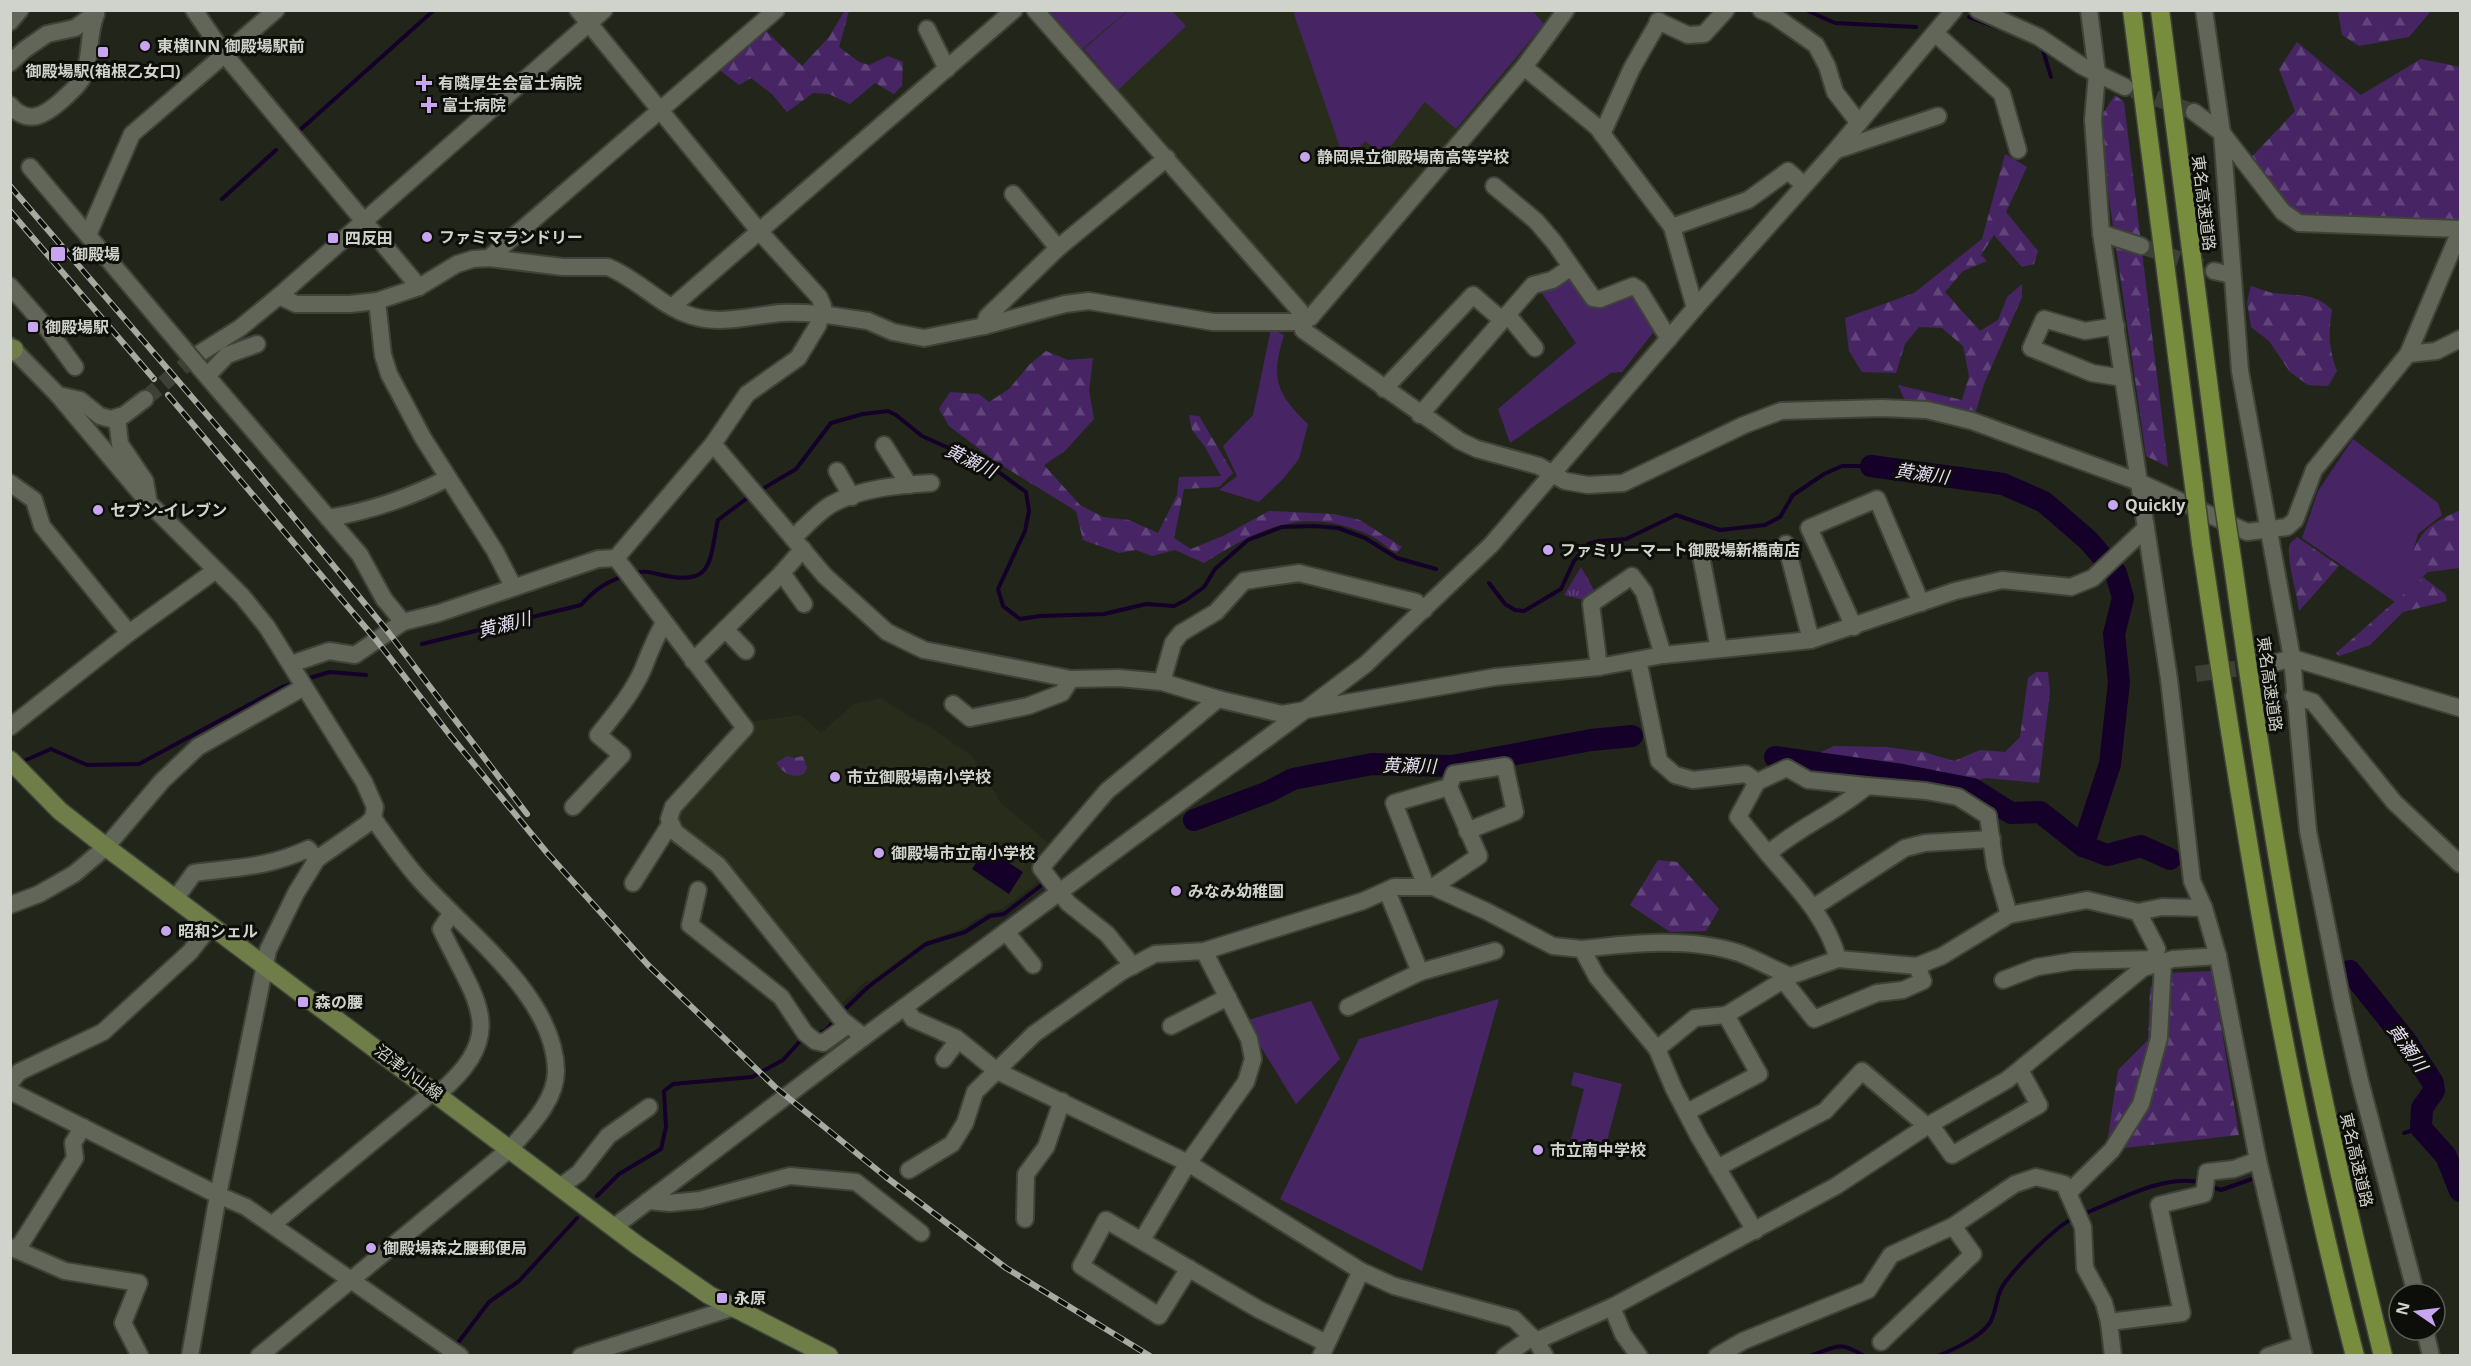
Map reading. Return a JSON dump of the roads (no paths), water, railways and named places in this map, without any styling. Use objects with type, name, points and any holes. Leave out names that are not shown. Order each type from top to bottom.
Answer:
[{"type":"highway","points":[[2132,10],[2201,543],[2246,836],[2277,1013],[2330,1258],[2355,1356]]},
{"type":"highway","name":"東名高速道路","points":[[2160,10],[2224,506],[2257,732],[2306,1013],[2333,1144],[2384,1356]]},
{"type":"main road","name":"沼津小山線","points":[[10,760],[60,811],[106,847],[614,1227],[709,1295],[819,1354]]},
{"type":"street","points":[[10,22],[20,10]]},
{"type":"street","points":[[194,10],[225,55],[419,286]]},
{"type":"street","points":[[88,235],[132,134],[276,10]]},
{"type":"street","points":[[578,10],[759,231],[819,297],[823,306],[814,333],[798,358],[747,394],[713,444],[619,562]]},
{"type":"street","points":[[196,362],[279,296],[366,221],[604,10]]},
{"type":"street","points":[[489,258],[776,10]]},
{"type":"street","points":[[672,307],[1014,10]]},
{"type":"street","points":[[1035,10],[1300,311],[1303,330],[1420,415],[1460,441],[1478,449],[1539,466],[1565,481],[1588,485],[1623,483],[1744,425],[1781,411],[1882,408],[1927,410],[1972,421],[2139,482],[2247,532],[2287,527],[2295,520],[2314,470],[2408,354],[2460,230],[2299,223],[2283,212],[2222,133],[2194,112]]},
{"type":"street","points":[[279,296],[296,304],[350,304],[377,301],[419,286],[458,264],[473,259],[489,258],[531,265],[608,267],[672,307],[693,316],[722,321],[782,313],[821,314],[868,321],[893,332],[924,338],[984,326],[1065,304],[1089,301],[1213,322],[1301,322],[1310,318],[1524,67],[1566,10]]},
{"type":"street","points":[[1602,134],[1632,68],[1659,21],[1688,35],[1704,34],[1726,10]]},
{"type":"street","points":[[1761,10],[1773,15],[1816,45],[1827,66],[1835,92],[1859,123]]},
{"type":"street","points":[[614,1227],[864,1036],[1366,664],[1491,545],[1695,308],[1836,150],[1954,10]]},
{"type":"street","points":[[1978,10],[2039,37],[2082,66],[2125,87]]},
{"type":"street","points":[[2089,10],[2097,73],[2093,120],[2101,233],[2169,679],[2192,881],[2204,908],[2218,956],[2258,1160],[2302,1350],[2268,1356]]},
{"type":"street","points":[[2204,10],[2222,133],[2240,371],[2292,658],[2308,831],[2343,1007],[2413,1282]]},
{"type":"street","points":[[10,63],[46,34],[75,28],[98,12]]},
{"type":"street","points":[[10,105],[25,116],[36,118],[46,114],[78,86],[87,63],[90,26],[98,12]]},
{"type":"street","points":[[927,29],[947,69]]},
{"type":"street","points":[[64,31],[80,45],[87,63]]},
{"type":"street","points":[[1936,34],[2002,94],[2018,150]]},
{"type":"street","points":[[1524,67],[1597,127],[1672,227],[1695,308]]},
{"type":"street","points":[[1836,150],[1938,116]]},
{"type":"street","points":[[984,326],[987,317],[1058,248],[1167,158]]},
{"type":"street","points":[[30,167],[360,555],[384,598],[403,622]]},
{"type":"street","points":[[1672,227],[1748,200],[1788,171],[1804,185]]},
{"type":"street","points":[[1494,186],[1536,221],[1554,242],[1593,298],[1600,299],[1633,286],[1639,290],[1669,339]]},
{"type":"street","points":[[1013,194],[1058,248]]},
{"type":"street","points":[[2101,233],[2141,246]]},
{"type":"street","points":[[1420,415],[1533,285],[1552,280],[1570,268]]},
{"type":"street","points":[[2214,271],[2232,275]]},
{"type":"street","points":[[10,286],[46,327],[75,367]]},
{"type":"street","points":[[1384,388],[1473,295],[1504,317],[1535,348]]},
{"type":"street","points":[[377,301],[383,355],[389,374],[423,438],[495,551],[513,586]]},
{"type":"street","points":[[2116,326],[2085,331],[2044,319],[2031,348],[2092,373],[2123,378]]},
{"type":"street","points":[[228,336],[236,352]]},
{"type":"street","points":[[2408,354],[2436,351],[2460,340]]},
{"type":"street","points":[[196,362],[227,355],[257,344]]},
{"type":"street","points":[[12,349],[64,397],[148,502],[242,596],[293,668],[364,782],[375,807],[373,818],[317,859],[296,893],[268,950],[218,1196],[190,1356]]},
{"type":"street","points":[[64,397],[80,400],[100,416],[111,419],[117,418],[145,399]]},
{"type":"street","points":[[117,418],[120,444],[145,481],[148,502]]},
{"type":"street","points":[[713,444],[825,576],[887,632],[902,641],[924,650],[1071,678],[1162,681],[1218,699],[1282,714],[1495,677],[1599,667],[1663,655],[1810,640],[1962,589],[2002,580],[2071,586],[2093,578],[2146,528]]},
{"type":"street","points":[[884,445],[909,484]]},
{"type":"street","points":[[837,471],[852,497]]},
{"type":"street","points":[[328,518],[393,503],[448,478]]},
{"type":"street","points":[[10,483],[34,500],[42,526],[129,633]]},
{"type":"street","points":[[693,661],[782,573],[798,543],[831,505],[895,485],[931,483]]},
{"type":"street","points":[[1854,627],[1809,528],[1877,499],[1921,603]]},
{"type":"street","points":[[1786,544],[1810,640]]},
{"type":"street","points":[[1700,551],[1719,649]]},
{"type":"street","points":[[293,668],[329,651],[356,655],[403,622],[439,613],[598,558],[619,562],[745,728],[673,807],[669,819],[675,831],[718,865],[841,1018],[864,1036]]},
{"type":"street","points":[[10,727],[129,633],[216,570]]},
{"type":"street","points":[[782,573],[804,604]]},
{"type":"street","points":[[1162,681],[1173,643],[1180,633],[1216,612],[1244,581],[1299,573],[1416,602],[1425,610]]},
{"type":"street","points":[[1599,667],[1591,604],[1632,576],[1644,592],[1663,655]]},
{"type":"street","points":[[573,807],[622,755],[598,735],[620,708],[642,670],[650,648],[664,623]]},
{"type":"street","points":[[725,629],[746,651]]},
{"type":"street","points":[[2271,664],[2292,658],[2460,708]]},
{"type":"street","points":[[1638,660],[1659,761],[1675,775],[1693,780],[1746,774],[1756,782]]},
{"type":"street","points":[[953,704],[970,718],[1028,706],[1062,693],[1071,678]]},
{"type":"street","points":[[10,905],[39,894],[74,874],[106,847],[162,781],[198,747],[304,687]]},
{"type":"street","points":[[2294,696],[2313,702],[2394,802],[2460,864]]},
{"type":"street","points":[[1133,966],[1107,934],[1068,903],[1041,868],[1107,790],[1218,699]]},
{"type":"street","points":[[1429,887],[1479,856],[1467,831],[1449,787],[1454,774],[1505,766],[1515,812],[1467,831]]},
{"type":"street","points":[[1838,959],[1832,938],[1814,908],[1738,817],[1756,782],[1787,768],[1808,780],[1926,791],[1958,797],[1989,816],[1995,866],[2008,915]]},
{"type":"street","points":[[1768,854],[1782,842],[1848,802],[1867,786]]},
{"type":"street","points":[[1429,887],[1394,803],[1449,787]]},
{"type":"street","points":[[259,1356],[511,1148],[531,1126],[550,1095],[556,1072],[553,1050],[532,999],[471,931],[451,914],[420,880],[373,818]]},
{"type":"street","points":[[633,883],[671,823]]},
{"type":"street","points":[[1814,908],[1905,848],[1925,843],[1992,839]]},
{"type":"street","points":[[175,899],[194,873],[261,866],[283,860],[308,849],[317,859]]},
{"type":"street","points":[[909,1170],[952,1144],[965,1123],[975,1092],[1034,1034],[1122,972],[1155,954],[1204,951],[1295,923],[1394,887],[1429,887],[1486,911],[1553,946],[1582,949],[1621,944],[1702,945],[1739,954],[1786,978],[1814,1019],[1877,993],[1903,990],[1923,981],[1917,966]]},
{"type":"street","points":[[698,890],[690,925],[780,998],[805,1033],[815,1041],[823,1043],[841,1018]]},
{"type":"street","points":[[1387,891],[1420,972]]},
{"type":"street","points":[[1658,1048],[1695,1018],[1726,1016],[1786,978],[1838,959],[1917,966],[1942,956],[2008,915],[2087,900],[2138,912],[2162,907],[2204,908]]},
{"type":"street","points":[[2003,980],[2037,967],[2074,961],[2153,959],[2157,949],[2138,912]]},
{"type":"street","points":[[273,1224],[436,1092],[474,1055],[482,1033],[481,1014],[441,929],[451,914]]},
{"type":"street","points":[[10,1083],[19,1072],[104,1032],[190,952],[211,925]]},
{"type":"street","points":[[1006,932],[1033,965]]},
{"type":"street","points":[[1582,949],[1597,977],[1658,1048],[1674,1089],[1755,1231]]},
{"type":"street","points":[[1142,1240],[1188,1163],[1246,1082],[1253,1059],[1249,1039],[1204,951]]},
{"type":"street","points":[[1348,1007],[1420,972],[1495,951]]},
{"type":"street","points":[[1506,1356],[1538,1345],[1612,1307],[1836,1186],[1928,1125],[2007,1080],[2144,968],[2172,958],[2218,956]]},
{"type":"street","points":[[2068,1193],[2112,1150],[2141,1104],[2159,1038],[2163,962]]},
{"type":"street","points":[[1171,1026],[1228,998]]},
{"type":"street","points":[[905,1007],[914,1018],[958,1040],[997,1071],[1188,1163],[1361,1271],[1394,1286],[1514,1319],[1538,1345]]},
{"type":"street","points":[[1687,1112],[1759,1074],[1726,1016]]},
{"type":"street","points":[[944,1059],[958,1040]]},
{"type":"street","points":[[1717,1168],[1824,1111],[1862,1071],[1928,1125],[1952,1155],[2039,1105],[2020,1070]]},
{"type":"street","points":[[10,1091],[218,1196],[246,1207],[459,1356]]},
{"type":"street","points":[[1025,1218],[1026,1174],[1046,1147],[1062,1101]]},
{"type":"street","points":[[560,1187],[579,1173],[608,1136],[649,1107]]},
{"type":"street","points":[[82,1127],[72,1143],[75,1158],[14,1249],[65,1271],[139,1283],[123,1323],[140,1356]]},
{"type":"street","points":[[2109,1322],[2182,1313],[2159,1205],[2204,1194],[2207,1172],[2234,1169],[2258,1160]]},
{"type":"street","points":[[648,1201],[670,1203],[700,1200],[790,1176],[856,1182],[921,1233]]},
{"type":"street","points":[[1717,1356],[1743,1341],[1868,1290],[1891,1255],[1953,1226],[2015,1184],[2036,1178],[2064,1184],[2083,1227],[2085,1268],[2104,1303],[2113,1356]]},
{"type":"street","points":[[1189,1269],[1160,1316],[1081,1266],[1106,1220],[1258,1309],[1324,1350],[1361,1271]]},
{"type":"street","points":[[1881,1342],[1973,1254],[1953,1226]]},
{"type":"street","points":[[1612,1307],[1623,1334],[1639,1356]]},
{"type":"street","points":[[581,1356],[732,1308]]},
{"type":"waterway","points":[[300,130],[434,10]]},
{"type":"waterway","points":[[1806,10],[1835,23],[1916,27]]},
{"type":"waterway","points":[[1969,17],[1999,28]]},
{"type":"waterway","points":[[2042,47],[2051,77]]},
{"type":"waterway","points":[[222,199],[276,150]]},
{"type":"waterway","name":"黄瀬川","points":[[759,491],[796,469],[831,423],[863,414],[888,411],[922,436],[993,468],[1026,492],[1029,511],[1025,531],[998,589],[1003,606],[1020,619],[1040,616],[1104,614],[1146,604],[1174,606],[1204,587],[1215,569],[1248,540],[1282,527],[1338,528],[1365,538],[1397,558],[1436,569]]},
{"type":"waterway","name":"黄瀬川","points":[[1489,583],[1505,604],[1515,610],[1524,611],[1561,589],[1574,561],[1588,544],[1626,539],[1676,515],[1720,530],[1765,525],[1780,517],[1793,495],[1824,474],[1842,466],[1871,466]]},
{"type":"waterway","name":"黄瀬川","points":[[1871,466],[2003,484],[2044,502],[2089,541],[2116,573],[2123,598],[2114,634],[2119,682],[2110,764],[2083,846]]},
{"type":"waterway","name":"黄瀬川","points":[[635,573],[649,572],[679,578],[700,574],[710,559],[718,520],[750,496]]},
{"type":"waterway","name":"黄瀬川","points":[[422,644],[581,605],[600,587],[625,576]]},
{"type":"waterway","name":"黄瀬川","points":[[306,679],[330,672],[366,675]]},
{"type":"waterway","name":"黄瀬川","points":[[26,760],[51,749],[87,765],[139,764],[282,687],[296,683]]},
{"type":"waterway","name":"黄瀬川","points":[[1194,820],[1268,792],[1293,779],[1372,764],[1452,766],[1591,740],[1632,736]]},
{"type":"waterway","name":"黄瀬川","points":[[1775,757],[1902,775],[1973,789],[2011,813],[2040,812],[2083,846],[2107,855],[2141,846],[2170,859]]},
{"type":"waterway","points":[[842,1012],[868,987],[926,944],[965,932],[990,916],[1004,914],[1043,884]]},
{"type":"waterway","name":"黄瀬川","points":[[2350,971],[2406,1041],[2433,1083],[2434,1091],[2422,1108],[2421,1128],[2446,1156],[2460,1191]]},
{"type":"waterway","points":[[820,1033],[835,1020]]},
{"type":"waterway","points":[[597,1196],[619,1174],[661,1149],[666,1127],[664,1091],[673,1084],[752,1077],[783,1060],[801,1040]]},
{"type":"waterway","points":[[2404,1133],[2421,1128]]},
{"type":"waterway","points":[[2209,1186],[2221,1190],[2252,1179]]},
{"type":"waterway","points":[[2081,1215],[2157,1185],[2188,1181],[2202,1183]]},
{"type":"waterway","points":[[454,1348],[489,1302],[519,1281],[577,1218]]},
{"type":"waterway","points":[[1938,1356],[1966,1343],[1985,1329],[1995,1311],[1999,1293],[2006,1282],[2023,1261],[2046,1239],[2074,1218]]},
{"type":"waterway","points":[[1810,1356],[1837,1347],[1849,1348],[1864,1356]]},
{"type":"waterway","points":[[1892,1356],[1909,1356]]},
{"type":"tunnel","points":[[2133,90],[2194,112]]},
{"type":"tunnel","points":[[2141,246],[2214,271]]},
{"type":"tunnel","points":[[145,399],[197,355]]},
{"type":"tunnel","points":[[2196,674],[2271,664]]},
{"type":"railway","points":[[10,186],[253,468],[389,633],[527,814]]},
{"type":"railway","points":[[10,211],[154,379]]},
{"type":"railway","points":[[168,395],[377,641],[449,734],[548,854],[648,965],[775,1087],[886,1177],[1006,1268],[1150,1356]]},
{"type":"place","name":"東横INN 御殿場駅前","points":[[145,46]]},
{"type":"place","name":"御殿場駅(箱根乙女口)","points":[[103,52]]},
{"type":"place","name":"有隣厚生会富士病院","points":[[424,83]]},
{"type":"place","name":"富士病院","points":[[429,105]]},
{"type":"place","name":"静岡県立御殿場南高等学校","points":[[1305,157]]},
{"type":"place","name":"ファミマランドリー","points":[[427,237]]},
{"type":"place","name":"四反田","points":[[333,238]]},
{"type":"place","name":"御殿場","points":[[58,254]]},
{"type":"place","name":"御殿場駅","points":[[33,327]]},
{"type":"place","name":"Quickly","points":[[2113,505]]},
{"type":"place","name":"セブン-イレブン","points":[[98,510]]},
{"type":"place","name":"ファミリーマート御殿場新橋南店","points":[[1548,550]]},
{"type":"place","name":"市立御殿場南小学校","points":[[835,777]]},
{"type":"place","name":"御殿場市立南小学校","points":[[879,853]]},
{"type":"place","name":"みなみ幼稚園","points":[[1176,891]]},
{"type":"place","name":"昭和シェル","points":[[166,931]]},
{"type":"place","name":"森の腰","points":[[303,1002]]},
{"type":"place","name":"市立南中学校","points":[[1538,1150]]},
{"type":"place","name":"御殿場森之腰郵便局","points":[[371,1248]]},
{"type":"place","name":"永原","points":[[722,1298]]}]
